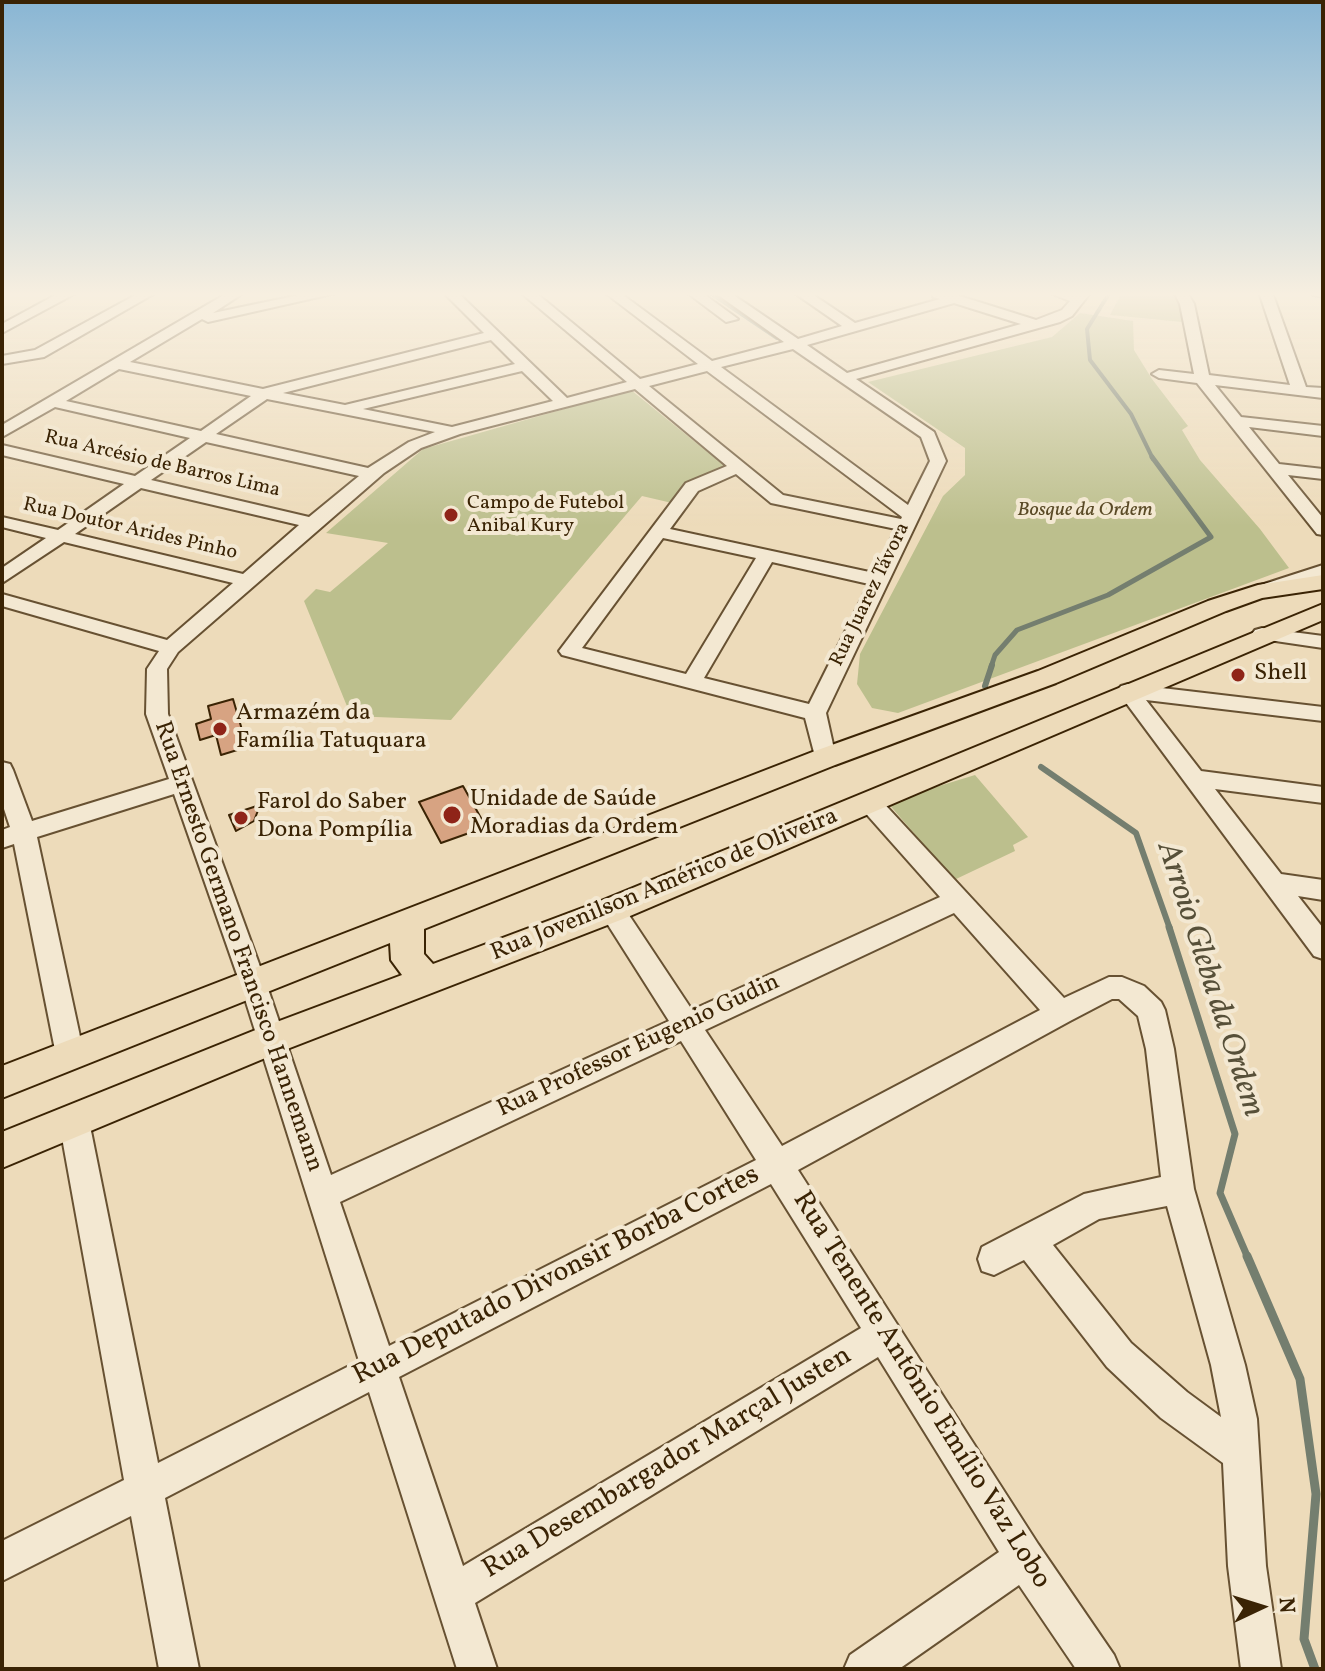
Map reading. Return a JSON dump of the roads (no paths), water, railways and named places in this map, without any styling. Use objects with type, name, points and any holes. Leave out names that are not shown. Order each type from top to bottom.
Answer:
[{"type":"main road","points":[[2,1082],[825,758],[1047,677],[1195,614],[1258,592],[1323,582]]},
{"type":"main road","name":"Rua Jovenilson Américo de Oliveira","points":[[2,1150],[270,1040],[612,910],[1323,611]]},
{"type":"main road","points":[[1195,614],[1226,625],[1236,636],[1250,641]]},
{"type":"main road","points":[[1047,677],[1044,688],[1051,701],[1077,714]]},
{"type":"main road","points":[[409,924],[408,960],[428,980]]},
{"type":"street","points":[[2,432],[106,370]]},
{"type":"street","points":[[147,370],[454,431]]},
{"type":"street","points":[[2,577],[142,482],[265,393],[355,370]]},
{"type":"street","points":[[346,409],[508,370]]},
{"type":"street","points":[[528,370],[563,402]]},
{"type":"street","points":[[621,370],[777,499],[907,520]]},
{"type":"street","name":"Rua Ernesto Germano Francisco Hannemann","points":[[477,1669],[253,983],[157,714],[157,669],[171,648],[312,523],[371,474],[415,445],[454,431],[687,370]]},
{"type":"street","points":[[718,370],[907,520]]},
{"type":"street","points":[[827,370],[844,378],[928,435],[938,461]]},
{"type":"street","points":[[844,378],[872,370]]},
{"type":"street","points":[[1200,370],[1202,379],[1234,421],[1323,530]]},
{"type":"street","points":[[1293,370],[1300,391]]},
{"type":"street","points":[[1159,374],[1323,393]]},
{"type":"street","points":[[849,401],[938,461]]},
{"type":"street","points":[[52,402],[371,474]]},
{"type":"street","points":[[1234,421],[1323,431]]},
{"type":"street","name":"Rua Arcésio de Barros Lima","points":[[2,450],[312,523]]},
{"type":"street","name":"Rua Juarez Távora","points":[[815,713],[938,461]]},
{"type":"street","points":[[738,467],[692,487],[569,651],[815,713],[825,758]]},
{"type":"street","points":[[1272,468],[1323,474]]},
{"type":"street","name":"Rua Doutor Arides Pinho","points":[[2,522],[248,581]]},
{"type":"street","points":[[657,531],[878,580]]},
{"type":"street","points":[[691,682],[767,555]]},
{"type":"street","points":[[1258,592],[1323,571]]},
{"type":"street","points":[[2,600],[171,648]]},
{"type":"street","points":[[1250,641],[1323,642]]},
{"type":"street","points":[[1128,691],[1323,714]]},
{"type":"street","points":[[1128,691],[1323,948]]},
{"type":"street","points":[[2,770],[13,836],[70,1055]]},
{"type":"street","points":[[1193,778],[1323,795]]},
{"type":"street","points":[[13,836],[181,783]]},
{"type":"street","points":[[869,802],[1060,1013]]},
{"type":"street","points":[[1275,883],[1323,890]]},
{"type":"street","name":"Rua Professor Eugenio Gudin","points":[[321,1195],[958,900]]},
{"type":"street","name":"Rua Tenente Antônio Emílio Vaz Lobo","points":[[612,910],[885,1333],[1024,1558],[1100,1669]]},
{"type":"street","name":"Rua Deputado Divonsir Borba Cortes","points":[[2,1562],[777,1165],[1109,988],[1122,988],[1134,994],[1151,1010],[1160,1049],[1178,1189]]},
{"type":"street","points":[[74,1121],[179,1669]]},
{"type":"street","points":[[994,1259],[1095,1205],[1178,1189],[1228,1365],[1239,1419],[1247,1566],[1261,1669]]},
{"type":"street","points":[[1029,1240],[1119,1355],[1174,1405],[1241,1454]]},
{"type":"street","name":"Rua Desembargador Marçal Justen","points":[[452,1595],[885,1333]]},
{"type":"street","points":[[864,1669],[1024,1558]]},
{"type":"waterway","name":"Arroio Gleba da Ordem","points":[[1098,370],[1131,414],[1152,457]]},
{"type":"waterway","name":"Arroio Gleba da Ordem","points":[[991,667],[995,655],[1017,630],[1108,595],[1211,537],[1152,457]]},
{"type":"waterway","name":"Arroio Gleba da Ordem","points":[[985,686],[992,665]]},
{"type":"waterway","name":"Arroio Gleba da Ordem","points":[[1041,767],[1136,833],[1170,929]]},
{"type":"waterway","name":"Arroio Gleba da Ordem","points":[[1169,927],[1235,1134],[1220,1193],[1248,1258]]},
{"type":"waterway","name":"Arroio Gleba da Ordem","points":[[1247,1256],[1300,1379],[1316,1494],[1304,1639],[1315,1669]]},
{"type":"place","name":"Campo de Futebol Anibal Kury","points":[[451,515]]},
{"type":"place","name":"Shell","points":[[1238,675]]},
{"type":"place","name":"Armazém da Família Tatuquara","points":[[220,729]]},
{"type":"place","name":"Unidade de Saúde Moradias da Ordem","points":[[452,815]]},
{"type":"place","name":"Farol do Saber Dona Pompília","points":[[241,818]]},
{"type":"park label","name":"Bosque da Ordem","points":[[1085,511]]}]
